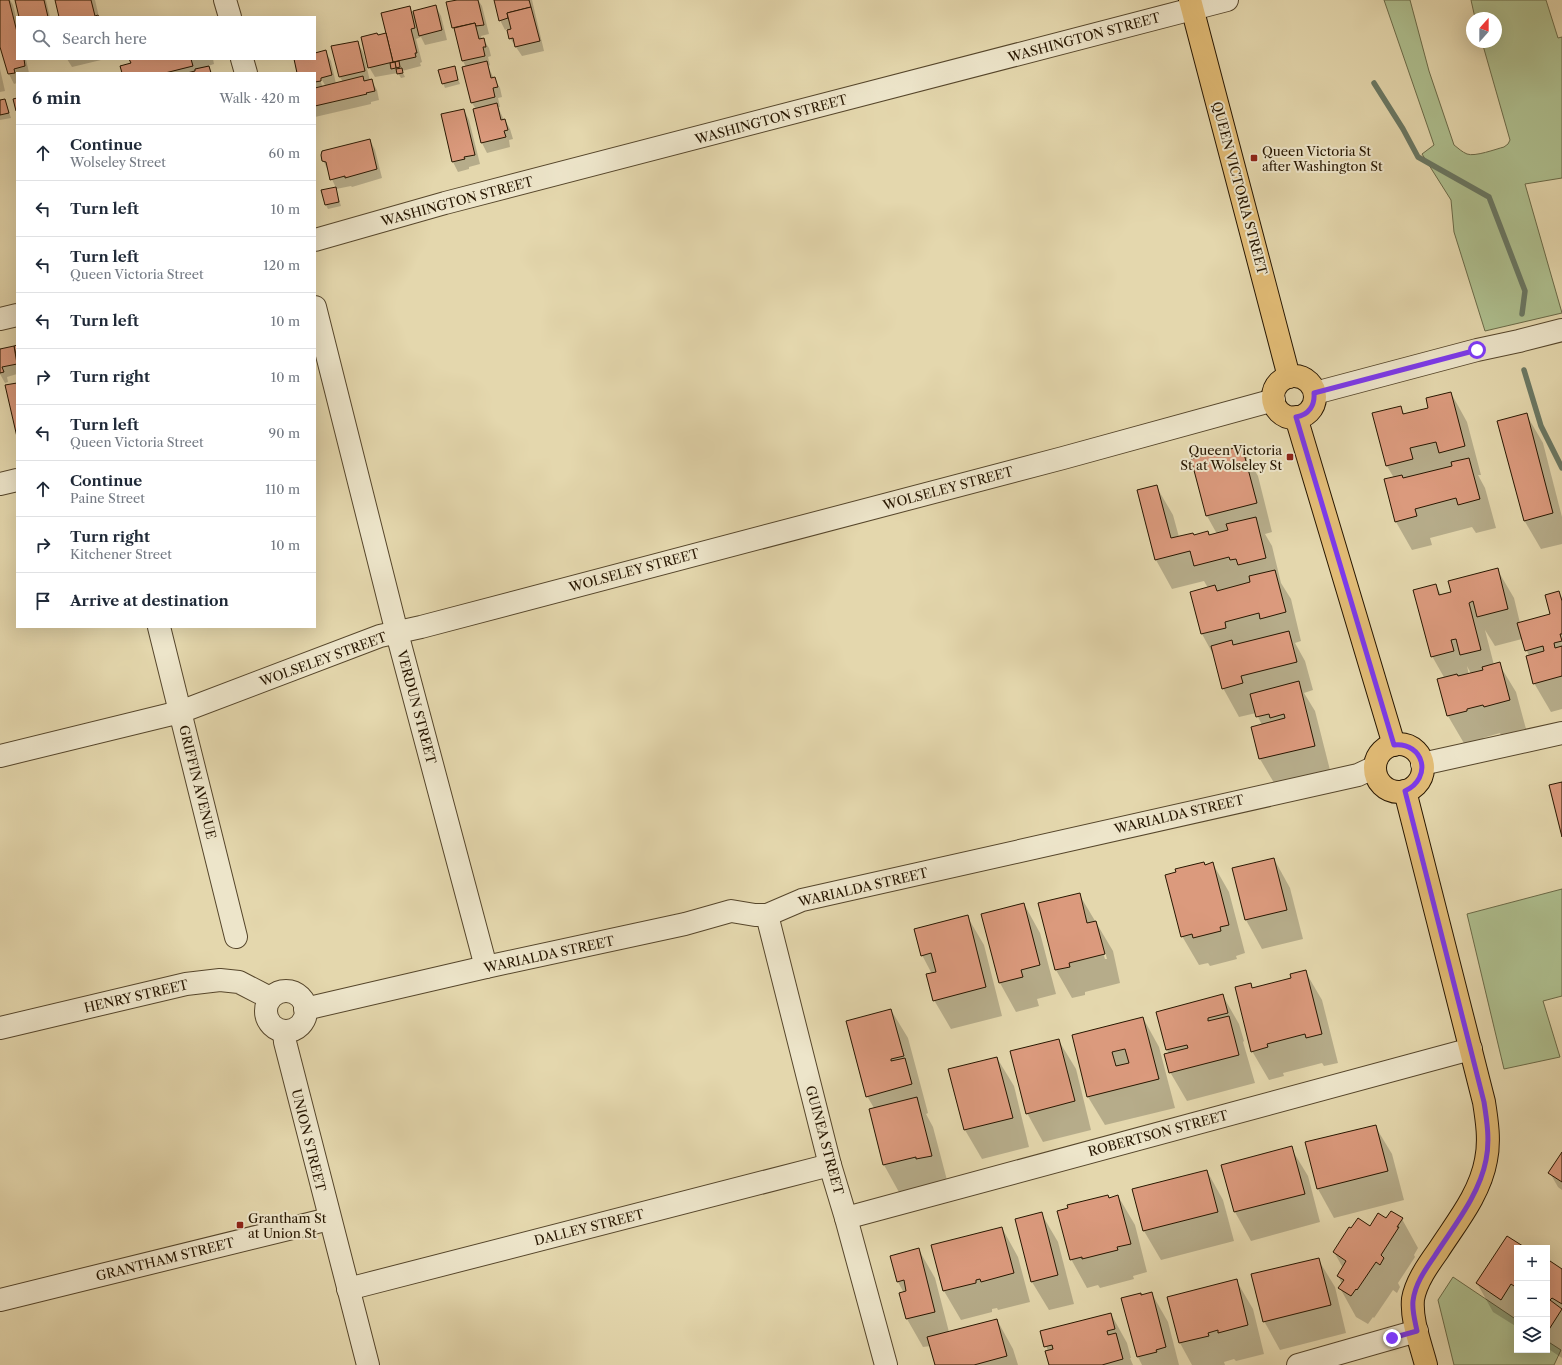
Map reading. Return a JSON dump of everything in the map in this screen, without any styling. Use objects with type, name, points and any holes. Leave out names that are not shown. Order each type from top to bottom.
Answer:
[{"type":"main road","name":"QUEEN VICTORIA STREET","points":[[1191,5],[1289,377]]},
{"type":"main road","points":[[1296,376],[1305,379],[1312,386],[1314,393],[1313,405],[1310,410],[1305,414],[1296,417],[1280,412],[1274,400],[1276,387],[1283,379],[1289,377],[1296,376]]},
{"type":"main road","points":[[1296,417],[1394,745]]},
{"type":"main road","points":[[1401,744],[1416,751],[1422,764],[1422,774],[1418,782],[1412,788],[1405,791],[1397,792],[1389,790],[1378,780],[1375,767],[1377,758],[1381,752],[1394,745],[1401,744]]},
{"type":"main road","points":[[1405,791],[1484,1102],[1487,1126],[1486,1160],[1483,1173],[1470,1202],[1428,1266],[1416,1288],[1413,1299],[1413,1311],[1426,1365]]},
{"type":"street","points":[[225,0],[230,16]]},
{"type":"street","name":"WASHINGTON STREET","points":[[316,240],[445,203],[1191,5],[1227,0]]},
{"type":"street","points":[[242,60],[246,72]]},
{"type":"street","name":"VERDUN STREET","points":[[316,311],[397,633],[486,967]]},
{"type":"street","points":[[0,319],[16,315]]},
{"type":"street","points":[[1314,393],[1477,350],[1519,342],[1562,330]]},
{"type":"street","name":"WOLSELEY STREET","points":[[0,756],[180,712],[380,636],[397,633],[1047,462],[1274,400]]},
{"type":"street","points":[[0,484],[16,480]]},
{"type":"street","name":"GRIFFIN AVENUE","points":[[159,628],[236,938]]},
{"type":"street","points":[[1422,764],[1562,734]]},
{"type":"street","name":"WARIALDA STREET","points":[[305,1009],[486,967],[686,924],[732,912],[767,915],[802,900],[1358,775],[1375,767]]},
{"type":"street","name":"GUINEA STREET","points":[[767,915],[830,1165],[886,1365]]},
{"type":"street","name":"HENRY STREET","points":[[0,1028],[186,984],[220,980],[239,982],[270,998]]},
{"type":"street","points":[[280,992],[292,992],[301,998],[305,1009],[305,1014],[301,1023],[294,1029],[284,1030],[273,1026],[266,1016],[267,1004],[270,998],[280,992]]},
{"type":"street","name":"UNION STREET","points":[[284,1030],[285,1042],[329,1219],[368,1365]]},
{"type":"street","name":"ROBERTSON STREET","points":[[846,1218],[1471,1049]]},
{"type":"street","name":"DALLEY STREET","points":[[348,1289],[830,1165]]},
{"type":"street","name":"GRANTHAM STREET","points":[[0,1300],[329,1219]]},
{"type":"street","points":[[1298,1365],[1417,1331]]},
{"type":"green space","points":[[1384,0],[1410,0],[1429,71],[1454,145],[1463,152],[1471,155],[1504,147],[1510,140],[1484,48],[1502,48],[1502,12],[1474,12],[1471,0],[1546,0],[1558,38],[1562,37],[1562,178],[1525,184],[1562,313],[1485,331],[1454,232],[1451,200],[1422,154],[1434,145]]},
{"type":"green space","points":[[1562,889],[1562,996],[1543,1001],[1560,1057],[1504,1069],[1467,914]]},
{"type":"green space","points":[[1453,1277],[1514,1318],[1514,1353],[1550,1353],[1550,1343],[1561,1350],[1554,1365],[1454,1365],[1438,1300]]},
{"type":"building","points":[[0,0],[9,0],[16,28],[16,60],[24,60],[25,66],[14,69],[15,73],[8,74],[0,47]]},
{"type":"building","points":[[15,0],[44,0],[48,16],[19,16]]},
{"type":"building","points":[[55,0],[91,0],[95,16],[59,16]]},
{"type":"building","points":[[457,0],[478,0],[484,25],[476,26],[475,23],[452,28],[446,2]]},
{"type":"building","points":[[494,0],[529,0],[531,7],[507,13],[508,18],[499,21]]},
{"type":"building","points":[[436,5],[442,30],[419,36],[413,11]]},
{"type":"building","points":[[410,6],[415,28],[411,29],[417,53],[415,53],[416,57],[393,62],[381,13]]},
{"type":"building","points":[[531,7],[540,41],[515,47],[513,38],[509,39],[507,30],[511,29],[507,13]]},
{"type":"building","points":[[475,23],[479,39],[484,38],[486,47],[483,47],[485,56],[462,61],[454,28]]},
{"type":"building","points":[[377,33],[378,35],[386,33],[393,62],[368,68],[361,37]]},
{"type":"building","points":[[358,41],[365,71],[339,77],[331,46]]},
{"type":"building","points":[[326,50],[332,75],[321,78],[321,81],[316,82],[316,72],[297,72],[294,60],[316,60],[316,53]]},
{"type":"building","points":[[130,60],[191,60],[193,66],[169,72],[122,72],[120,66],[131,63]]},
{"type":"building","points":[[399,61],[400,67],[396,68],[395,62]]},
{"type":"building","points":[[487,61],[491,78],[495,77],[498,87],[493,88],[495,97],[471,103],[462,67]]},
{"type":"building","points":[[395,62],[396,68],[391,69],[390,63]]},
{"type":"building","points":[[209,66],[211,72],[191,72],[195,71],[195,69]]},
{"type":"building","points":[[455,66],[458,80],[442,84],[438,70]]},
{"type":"building","points":[[402,68],[403,73],[397,74],[396,69]]},
{"type":"building","points":[[363,76],[364,81],[372,79],[375,91],[316,106],[316,88]]},
{"type":"building","points":[[16,98],[16,111],[13,99]]},
{"type":"building","points":[[5,99],[9,113],[0,115],[0,100]]},
{"type":"building","points":[[497,103],[501,120],[505,119],[508,130],[504,131],[506,137],[481,143],[473,109]]},
{"type":"building","points":[[464,109],[475,155],[464,157],[465,159],[452,162],[441,114]]},
{"type":"building","points":[[370,139],[377,169],[345,178],[345,176],[330,180],[326,162],[322,161],[322,151]]},
{"type":"building","points":[[336,187],[339,202],[325,205],[321,190]]},
{"type":"building","points":[[14,346],[16,364],[2,367],[4,372],[0,373],[0,349]]},
{"type":"building","points":[[16,383],[16,433],[5,385]]},
{"type":"building","points":[[1451,392],[1465,446],[1439,453],[1436,442],[1410,448],[1413,459],[1386,466],[1372,413],[1401,406],[1403,414],[1428,408],[1426,398]]},
{"type":"building","points":[[1527,413],[1553,513],[1524,521],[1497,421]]},
{"type":"building","points":[[1242,446],[1257,503],[1206,516],[1191,459]]},
{"type":"building","points":[[1469,458],[1480,499],[1458,505],[1456,498],[1415,509],[1417,516],[1395,522],[1384,479],[1402,475],[1403,478],[1452,466],[1451,462]]},
{"type":"building","points":[[1157,485],[1171,538],[1193,533],[1194,535],[1208,531],[1209,535],[1228,530],[1226,524],[1256,517],[1266,558],[1238,565],[1236,559],[1230,560],[1229,557],[1194,566],[1190,551],[1155,560],[1137,490]]},
{"type":"building","points":[[1498,568],[1508,609],[1477,617],[1473,601],[1469,603],[1481,650],[1460,655],[1456,639],[1451,640],[1454,651],[1431,657],[1413,590],[1436,584],[1439,595],[1451,592],[1448,581]]},
{"type":"building","points":[[1275,570],[1286,612],[1260,619],[1259,613],[1225,622],[1226,628],[1201,634],[1190,592],[1215,585],[1217,591],[1250,582],[1249,576]]},
{"type":"building","points":[[1559,591],[1562,601],[1562,634],[1560,634],[1562,641],[1554,643],[1555,648],[1562,646],[1562,676],[1533,684],[1526,656],[1544,651],[1543,646],[1525,651],[1517,623],[1550,614],[1545,595]]},
{"type":"building","points":[[1289,631],[1297,662],[1241,676],[1243,683],[1222,689],[1211,646],[1232,640],[1233,645]]},
{"type":"building","points":[[1500,662],[1510,700],[1484,707],[1483,705],[1467,709],[1467,711],[1447,716],[1437,679],[1483,670],[1482,667]]},
{"type":"building","points":[[1299,681],[1315,746],[1259,759],[1251,727],[1285,718],[1284,714],[1270,718],[1269,714],[1256,717],[1250,694]]},
{"type":"building","points":[[1562,782],[1562,837],[1549,785]]},
{"type":"building","points":[[1274,858],[1287,910],[1245,920],[1232,868]]},
{"type":"building","points":[[1204,862],[1205,865],[1213,862],[1229,925],[1220,927],[1221,931],[1193,938],[1192,934],[1181,937],[1165,875],[1176,872],[1175,869]]},
{"type":"building","points":[[1080,893],[1087,923],[1096,921],[1105,954],[1069,963],[1070,967],[1055,970],[1038,903]]},
{"type":"building","points":[[1024,903],[1040,965],[1021,970],[1023,977],[999,983],[981,914]]},
{"type":"building","points":[[968,915],[986,987],[933,1001],[926,974],[936,972],[931,953],[921,956],[914,929]]},
{"type":"building","points":[[1306,970],[1322,1034],[1306,1038],[1305,1034],[1267,1044],[1268,1047],[1251,1052],[1235,987],[1251,983],[1252,988],[1291,978],[1290,974]]},
{"type":"building","points":[[1223,994],[1228,1013],[1208,1018],[1208,1021],[1229,1016],[1239,1055],[1169,1073],[1164,1054],[1188,1048],[1187,1045],[1166,1050],[1156,1012]]},
{"type":"building","points":[[891,1009],[904,1056],[891,1059],[891,1061],[905,1058],[912,1084],[866,1097],[846,1021]]},
{"type":"building","points":[[1143,1017],[1159,1079],[1087,1097],[1072,1035]],"holes":[[[1125,1049],[1129,1063],[1116,1066],[1112,1052]]]},
{"type":"building","points":[[1059,1039],[1075,1101],[1026,1114],[1010,1051]]},
{"type":"building","points":[[997,1057],[1013,1118],[964,1130],[948,1069]]},
{"type":"building","points":[[917,1097],[932,1156],[916,1159],[916,1157],[883,1165],[869,1109]]},
{"type":"building","points":[[1376,1125],[1388,1171],[1317,1189],[1305,1142]]},
{"type":"building","points":[[1292,1146],[1305,1194],[1234,1212],[1221,1165]]},
{"type":"building","points":[[1562,1152],[1562,1182],[1548,1173]]},
{"type":"building","points":[[1207,1170],[1218,1212],[1143,1231],[1132,1189]]},
{"type":"building","points":[[1108,1195],[1109,1198],[1118,1195],[1131,1244],[1117,1247],[1118,1250],[1082,1259],[1082,1257],[1070,1260],[1057,1211],[1068,1208],[1067,1205]]},
{"type":"building","points":[[1391,1211],[1403,1218],[1397,1227],[1399,1227],[1381,1255],[1384,1258],[1380,1265],[1376,1262],[1357,1290],[1356,1289],[1351,1296],[1338,1288],[1344,1280],[1337,1276],[1346,1261],[1333,1252],[1349,1227],[1351,1228],[1358,1218],[1370,1226],[1378,1213],[1386,1218]]},
{"type":"building","points":[[1042,1212],[1058,1275],[1031,1282],[1015,1219]]},
{"type":"building","points":[[1002,1227],[1014,1273],[981,1282],[980,1279],[976,1280],[976,1283],[943,1291],[931,1245]]},
{"type":"building","points":[[1507,1236],[1521,1245],[1514,1245],[1514,1286],[1511,1284],[1501,1300],[1476,1283]]},
{"type":"building","points":[[919,1248],[935,1312],[906,1319],[899,1293],[906,1291],[904,1280],[897,1282],[890,1256]]},
{"type":"building","points":[[1319,1258],[1331,1305],[1263,1322],[1251,1274]]},
{"type":"building","points":[[1550,1261],[1562,1269],[1562,1304],[1552,1298],[1550,1300]]},
{"type":"building","points":[[1237,1279],[1248,1325],[1218,1333],[1218,1330],[1208,1333],[1209,1336],[1179,1343],[1167,1297]]},
{"type":"building","points":[[1152,1292],[1166,1347],[1156,1350],[1157,1352],[1137,1357],[1121,1298]]},
{"type":"building","points":[[1550,1300],[1562,1309],[1550,1328]]},
{"type":"building","points":[[1111,1313],[1115,1329],[1107,1331],[1108,1335],[1116,1333],[1123,1359],[1102,1365],[1049,1365],[1045,1351],[1053,1349],[1052,1345],[1044,1347],[1040,1331]]},
{"type":"building","points":[[997,1319],[1007,1356],[974,1365],[935,1365],[927,1337]]},
{"type":"waterway","points":[[1374,83],[1403,129],[1418,157],[1489,197],[1525,291],[1522,314]]},
{"type":"waterway","points":[[1524,370],[1541,426],[1562,468]]},
{"type":"place","name":"Queen Victoria St after Washington St","points":[[1254,158]]},
{"type":"place","name":"Queen Victoria St at Wolseley St","points":[[1290,457]]},
{"type":"place","name":"Grantham St at Union St","points":[[240,1225]]},
{"type":"route","points":[[1392,1338],[1417,1331],[1413,1311],[1413,1299],[1416,1288],[1421,1277],[1470,1202],[1477,1187],[1483,1173],[1486,1160],[1487,1126],[1484,1102],[1405,791],[1412,788],[1418,782],[1422,774],[1420,758],[1416,751],[1409,747],[1401,744],[1394,745],[1296,417],[1305,414],[1310,410],[1315,399],[1314,393],[1477,350]]}]
